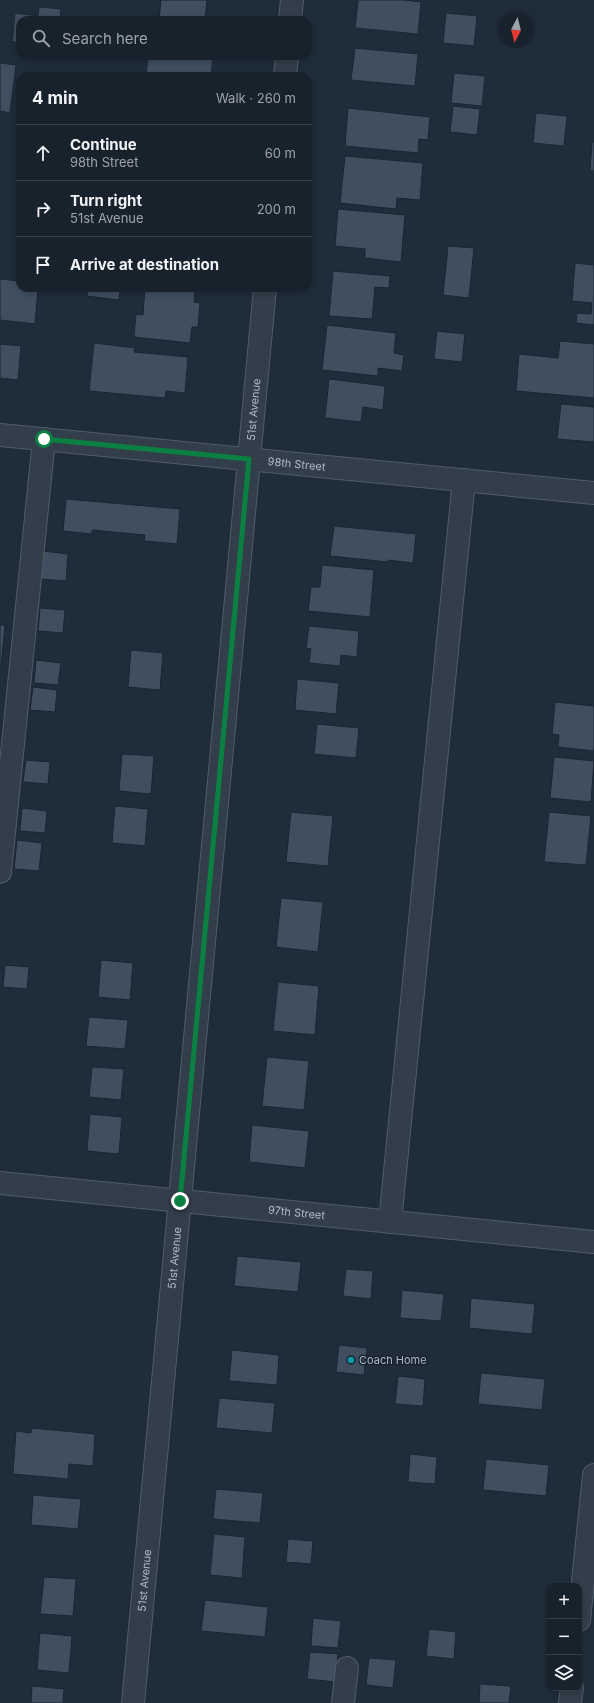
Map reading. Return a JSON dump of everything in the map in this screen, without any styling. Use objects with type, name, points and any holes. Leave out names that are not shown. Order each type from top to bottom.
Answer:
[{"type":"street","points":[[290,16],[292,0]]},
{"type":"street","points":[[285,72],[287,60]]},
{"type":"street","name":"51st Avenue","points":[[133,1703],[265,292]]},
{"type":"street","name":"98th Street","points":[[0,434],[594,493]]},
{"type":"street","points":[[0,872],[44,439]]},
{"type":"street","points":[[390,1222],[464,480]]},
{"type":"street","name":"97th Street","points":[[0,1183],[594,1242]]},
{"type":"street","points":[[579,1619],[594,1475]]},
{"type":"street","points":[[344,1703],[347,1668]]},
{"type":"street","points":[[570,1703],[572,1691]]},
{"type":"building","points":[[161,0],[207,0],[205,16],[159,16]]},
{"type":"building","points":[[358,0],[404,0],[421,2],[418,34],[355,28]]},
{"type":"building","points":[[39,7],[61,9],[60,16],[38,16]]},
{"type":"building","points":[[15,13],[38,16],[16,16],[16,42],[12,42]]},
{"type":"building","points":[[446,13],[477,16],[474,46],[443,43]]},
{"type":"building","points":[[355,48],[418,54],[415,86],[351,80]]},
{"type":"building","points":[[148,60],[213,60],[211,72],[146,72]]},
{"type":"building","points":[[0,63],[16,65],[10,113],[0,111]]},
{"type":"building","points":[[454,73],[485,76],[482,106],[451,103]]},
{"type":"building","points":[[453,106],[480,109],[477,135],[450,132]]},
{"type":"building","points":[[348,108],[430,117],[428,140],[419,139],[418,153],[345,146]]},
{"type":"building","points":[[536,113],[567,116],[564,146],[533,143]]},
{"type":"building","points":[[592,142],[594,142],[594,171],[590,171]]},
{"type":"building","points":[[345,156],[423,163],[420,200],[397,198],[396,209],[340,203]]},
{"type":"building","points":[[338,209],[405,215],[401,262],[365,258],[365,249],[335,246]]},
{"type":"building","points":[[448,246],[474,248],[469,298],[443,295]]},
{"type":"building","points":[[575,263],[594,265],[594,325],[576,323],[577,313],[591,314],[592,303],[572,301]]},
{"type":"building","points":[[333,271],[390,276],[389,288],[375,287],[372,319],[329,316]]},
{"type":"building","points":[[0,279],[16,281],[16,292],[38,292],[35,324],[0,320]]},
{"type":"building","points":[[88,292],[120,292],[119,300],[87,296]]},
{"type":"building","points":[[145,292],[195,292],[194,302],[200,303],[198,327],[192,327],[190,343],[134,337],[136,314],[143,315]]},
{"type":"building","points":[[327,325],[396,333],[394,353],[404,355],[402,371],[378,368],[378,376],[322,370]]},
{"type":"building","points":[[437,331],[465,334],[462,362],[434,359]]},
{"type":"building","points":[[560,341],[594,344],[594,398],[516,391],[519,354],[558,358]]},
{"type":"building","points":[[94,343],[135,348],[134,352],[188,357],[185,393],[166,391],[165,398],[89,391]]},
{"type":"building","points":[[0,344],[21,346],[18,380],[0,378]]},
{"type":"building","points":[[329,379],[385,386],[383,410],[363,407],[361,422],[325,418]]},
{"type":"building","points":[[561,404],[594,407],[594,442],[557,439]]},
{"type":"building","points":[[66,499],[180,509],[177,544],[144,541],[145,535],[92,530],[92,534],[63,531]]},
{"type":"building","points":[[334,526],[416,534],[413,563],[330,556]]},
{"type":"building","points":[[43,551],[68,554],[66,581],[41,579]]},
{"type":"building","points":[[322,565],[374,570],[370,617],[308,611],[311,587],[320,587]]},
{"type":"building","points":[[40,608],[65,610],[63,633],[38,631]]},
{"type":"building","points":[[0,625],[5,625],[1,667],[0,667]]},
{"type":"building","points":[[309,626],[359,631],[357,657],[341,655],[340,666],[309,663],[311,649],[306,648]]},
{"type":"building","points":[[131,650],[163,653],[160,690],[128,687]]},
{"type":"building","points":[[36,660],[61,663],[58,685],[34,683]]},
{"type":"building","points":[[297,679],[339,683],[336,714],[295,710]]},
{"type":"building","points":[[33,687],[57,690],[55,712],[30,710]]},
{"type":"building","points":[[555,702],[594,706],[594,751],[558,747],[559,735],[552,734]]},
{"type":"building","points":[[317,724],[359,728],[356,758],[314,754]]},
{"type":"building","points":[[122,754],[154,756],[151,794],[119,791]]},
{"type":"building","points":[[554,757],[594,761],[591,802],[550,798]]},
{"type":"building","points":[[26,760],[50,762],[48,784],[23,782]]},
{"type":"building","points":[[115,806],[148,809],[145,846],[112,843]]},
{"type":"building","points":[[22,808],[47,811],[45,833],[20,831]]},
{"type":"building","points":[[291,812],[333,816],[328,866],[286,862]]},
{"type":"building","points":[[549,812],[591,816],[586,865],[544,862]]},
{"type":"building","points":[[17,840],[42,843],[39,871],[14,869]]},
{"type":"building","points":[[281,898],[323,902],[318,952],[276,947]]},
{"type":"building","points":[[101,960],[133,963],[130,1000],[98,997]]},
{"type":"building","points":[[5,965],[29,967],[27,989],[3,987]]},
{"type":"building","points":[[278,982],[319,986],[315,1035],[273,1031]]},
{"type":"building","points":[[89,1017],[128,1020],[125,1049],[86,1046]]},
{"type":"building","points":[[267,1057],[309,1061],[304,1110],[262,1106]]},
{"type":"building","points":[[92,1067],[124,1069],[121,1100],[89,1097]]},
{"type":"building","points":[[90,1114],[122,1117],[119,1154],[87,1151]]},
{"type":"building","points":[[252,1125],[309,1131],[305,1168],[249,1162]]},
{"type":"building","points":[[237,1256],[301,1262],[298,1292],[234,1286]]},
{"type":"building","points":[[346,1269],[373,1271],[371,1299],[343,1296]]},
{"type":"building","points":[[402,1290],[444,1294],[441,1321],[400,1318]]},
{"type":"building","points":[[471,1298],[535,1304],[532,1334],[469,1328]]},
{"type":"building","name":"Coach Home","points":[[339,1345],[367,1348],[364,1375],[336,1372]]},
{"type":"building","points":[[232,1350],[279,1355],[277,1385],[229,1381]]},
{"type":"building","points":[[481,1373],[545,1379],[542,1410],[478,1404]]},
{"type":"building","points":[[398,1376],[425,1379],[423,1406],[395,1404]]},
{"type":"building","points":[[219,1398],[275,1403],[272,1433],[216,1428]]},
{"type":"building","points":[[32,1428],[95,1434],[93,1466],[69,1464],[68,1479],[13,1474],[16,1431],[31,1433]]},
{"type":"building","points":[[410,1454],[437,1457],[435,1484],[408,1482]]},
{"type":"building","points":[[486,1459],[549,1465],[546,1496],[483,1490]]},
{"type":"building","points":[[216,1489],[263,1493],[260,1523],[213,1519]]},
{"type":"building","points":[[33,1495],[81,1499],[78,1529],[31,1525]]},
{"type":"building","points":[[214,1534],[245,1537],[242,1578],[210,1575]]},
{"type":"building","points":[[288,1539],[313,1541],[311,1564],[286,1562]]},
{"type":"building","points":[[44,1577],[76,1579],[73,1616],[40,1614]]},
{"type":"building","points":[[205,1600],[268,1607],[265,1637],[201,1631]]},
{"type":"building","points":[[313,1618],[341,1621],[338,1648],[311,1646]]},
{"type":"building","points":[[429,1629],[456,1632],[454,1659],[426,1656]]},
{"type":"building","points":[[40,1633],[72,1636],[69,1673],[37,1670]]},
{"type":"building","points":[[310,1652],[338,1654],[335,1682],[307,1679]]},
{"type":"building","points":[[369,1658],[396,1660],[393,1688],[366,1685]]},
{"type":"building","points":[[480,1684],[511,1686],[509,1703],[479,1703]]},
{"type":"building","points":[[32,1686],[64,1689],[63,1703],[31,1703]]},
{"type":"place","name":"Coach Home","points":[[351,1360]]},
{"type":"route","points":[[44,439],[249,459],[180,1201]]}]
